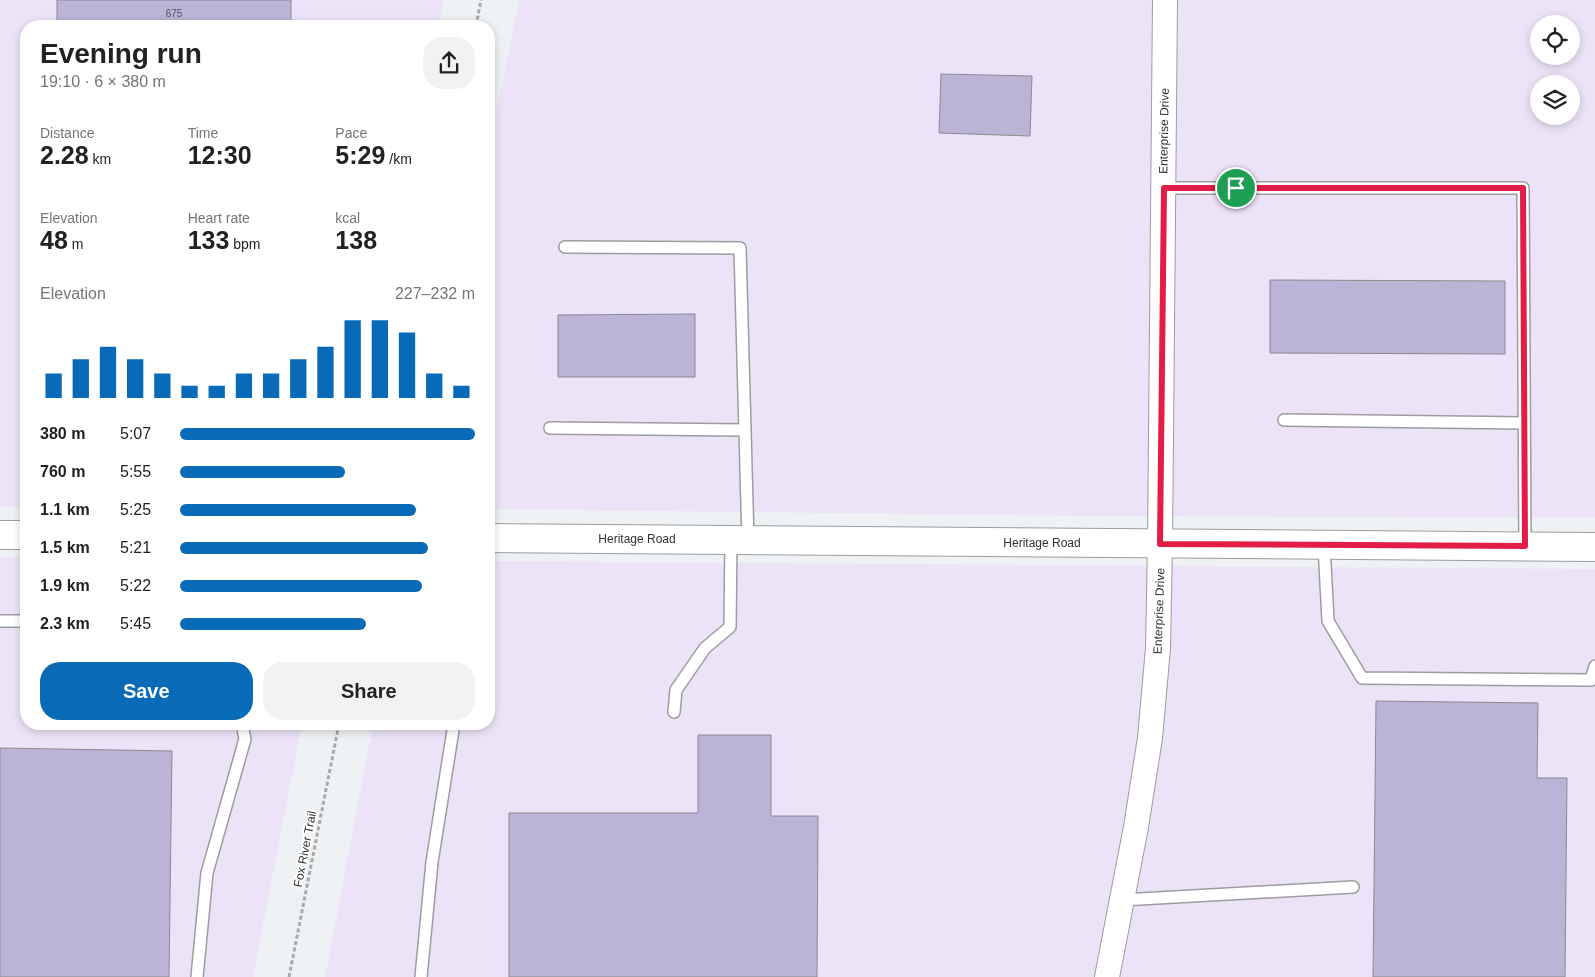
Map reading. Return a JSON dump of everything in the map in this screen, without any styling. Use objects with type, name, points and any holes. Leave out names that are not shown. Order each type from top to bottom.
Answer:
[{"type":"main road","points":[[0,535],[20,535]]},
{"type":"main road","name":"Heritage Road","points":[[495,538],[1595,547]]},
{"type":"street","name":"Enterprise Drive","points":[[1107,977],[1136,827],[1150,738],[1158,648],[1165,0]]},
{"type":"lane","points":[[1164,188],[1523,188],[1525,546]]},
{"type":"lane","points":[[565,247],[740,248],[745,430],[739,540],[730,627],[704,648],[676,690],[674,712]]},
{"type":"lane","points":[[1284,420],[1524,423]]},
{"type":"lane","points":[[550,428],[745,430]]},
{"type":"lane","points":[[1324,545],[1328,621],[1362,678],[1593,683],[1595,666]]},
{"type":"lane","points":[[0,621],[20,621]]},
{"type":"lane","points":[[197,977],[207,873],[245,739],[243,730]]},
{"type":"lane","points":[[421,977],[432,862],[453,730]]},
{"type":"lane","points":[[1122,900],[1354,887]]},
{"type":"path","points":[[477,20],[481,0]]},
{"type":"path","name":"Fox River Trail","points":[[289,977],[337,730]]},
{"type":"shaded area","points":[[0,0],[444,0],[440,20],[20,20],[20,507],[0,507]]},
{"type":"shaded area","points":[[519,0],[1595,0],[1595,518],[1088,516],[495,509],[495,119]]},
{"type":"shaded area","points":[[0,557],[20,558],[20,730],[301,730],[253,977],[0,977]]},
{"type":"shaded area","points":[[495,561],[1595,569],[1595,977],[325,977],[372,730],[495,730]]},
{"type":"building","points":[[57,0],[291,0],[291,20],[57,20]]},
{"type":"building","points":[[941,74],[1032,76],[1030,136],[939,133]]},
{"type":"building","points":[[1270,280],[1505,281],[1505,354],[1270,353]]},
{"type":"building","points":[[695,314],[695,377],[558,377],[558,315]]},
{"type":"building","points":[[1376,701],[1538,703],[1537,778],[1567,778],[1565,977],[1373,977]]},
{"type":"building","points":[[698,735],[771,735],[771,816],[818,816],[817,977],[509,977],[509,813],[698,813]]},
{"type":"building","points":[[0,748],[172,751],[169,977],[0,977]]},
{"type":"route","points":[[1164,188],[1236,188],[1523,188],[1525,546],[1160,544],[1164,188]]}]
